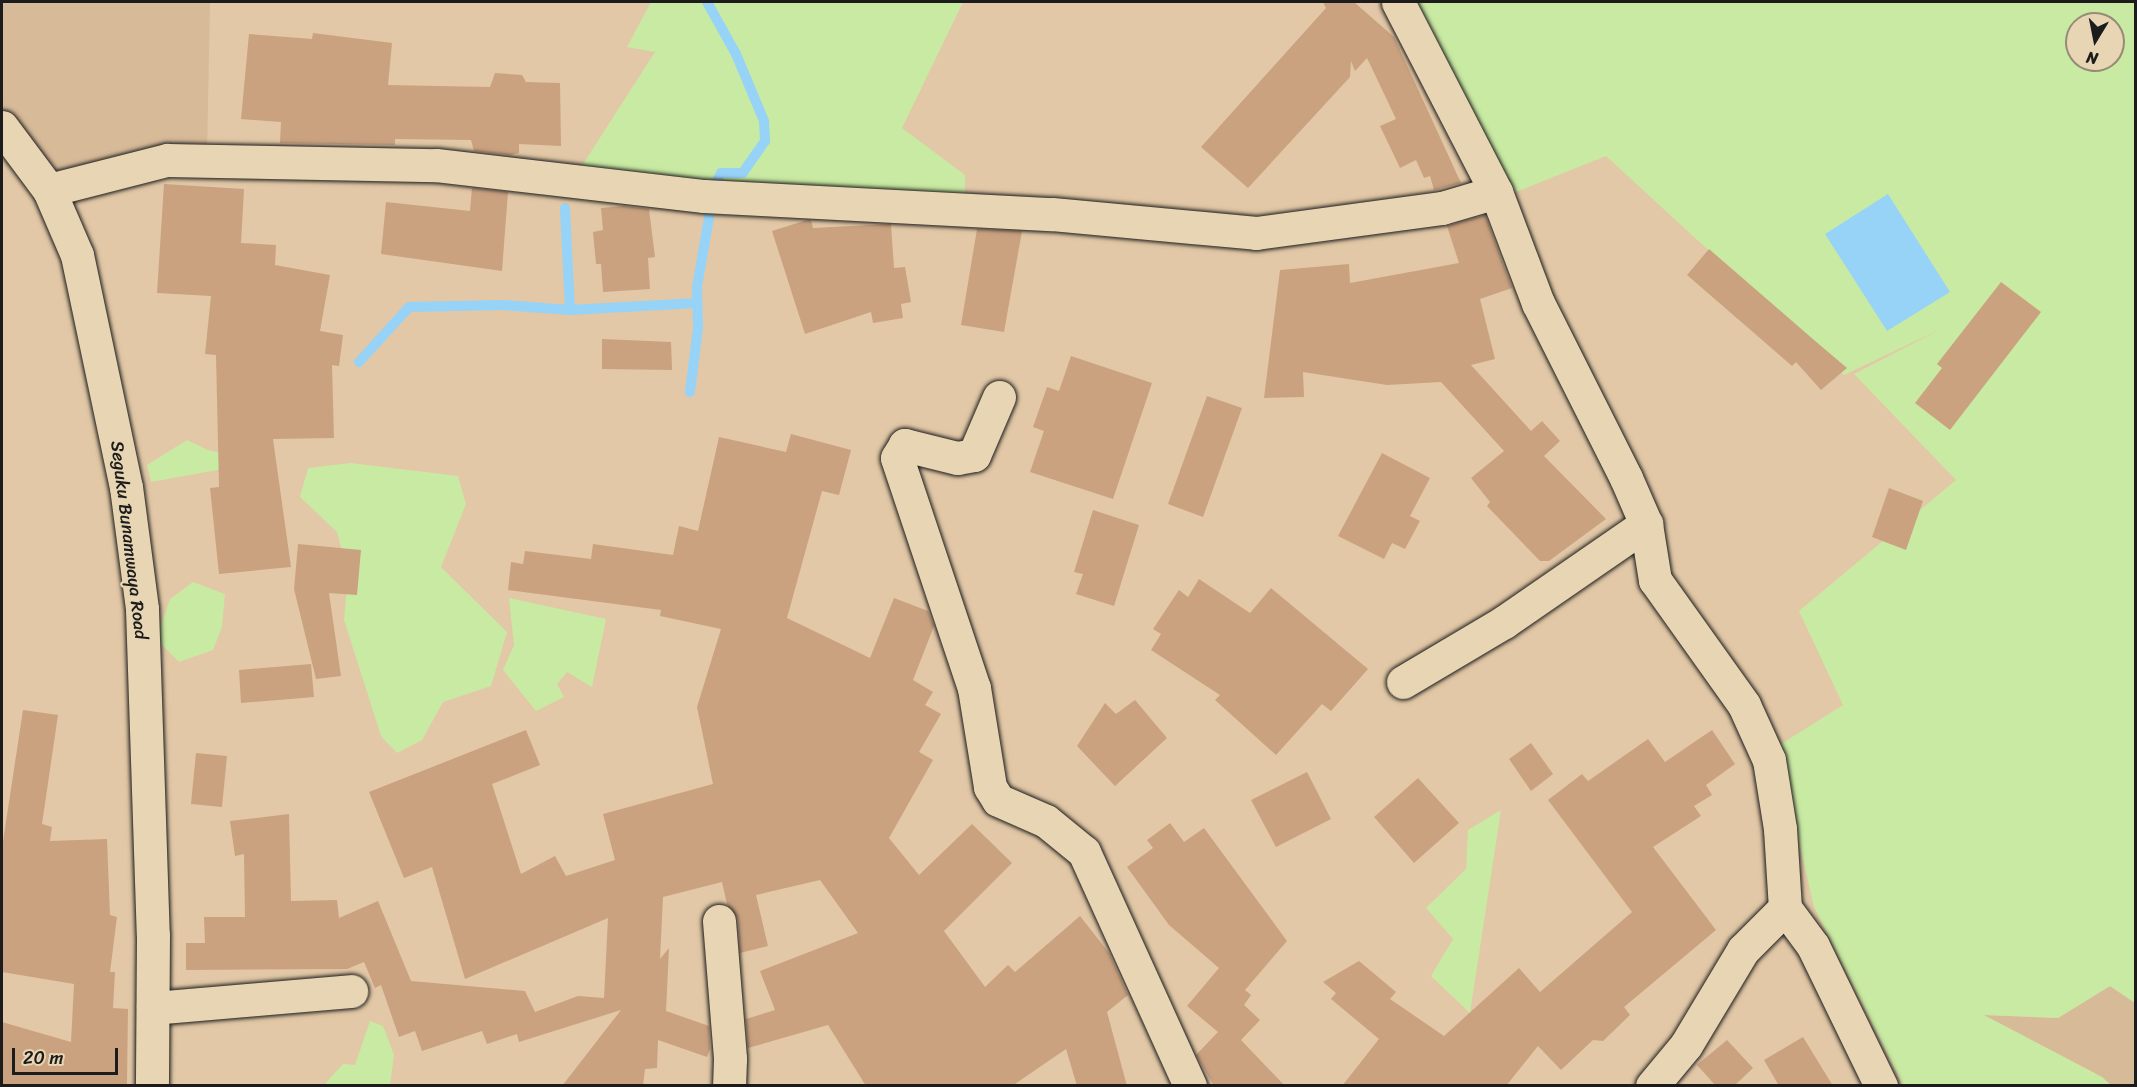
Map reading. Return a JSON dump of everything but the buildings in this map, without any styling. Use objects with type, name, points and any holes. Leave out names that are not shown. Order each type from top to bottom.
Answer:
[{"type":"street","points":[[1398,2],[1496,192],[1538,303],[1646,524],[1655,579],[1744,705],[1769,760],[1780,829],[1785,908],[1813,946],[1881,1086]]},
{"type":"street","name":"Seguku Bunamwaya Road","points":[[2,127],[49,190],[76,255],[98,345],[126,487],[140,598],[153,1008],[152,1086]]},
{"type":"street","points":[[49,190],[167,160],[436,165],[704,196],[1052,214],[1256,233],[1442,208],[1496,192]]},
{"type":"street","points":[[999,398],[974,455],[957,458],[905,445],[897,458],[974,687],[990,787],[998,800],[1046,821],[1084,852],[1190,1086]]},
{"type":"street","points":[[1403,682],[1504,622],[1646,524]]},
{"type":"street","points":[[1652,1086],[1686,1045],[1743,950],[1785,908]]},
{"type":"street","points":[[719,921],[730,1059],[729,1086]]},
{"type":"street","points":[[153,1008],[351,991]]},
{"type":"shaded area","points":[[2,2],[210,2],[207,154],[69,174],[56,169],[2,110]]},
{"type":"shaded area","points":[[2110,986],[2135,1003],[2135,1085],[2109,1085],[2095,1073],[1983,1015],[2058,1018]]},
{"type":"green space","points":[[651,2],[963,2],[902,128],[965,175],[965,204],[578,172],[655,52],[627,47]]},
{"type":"green space","points":[[1403,2],[2135,2],[2135,1003],[2110,986],[2058,1018],[1984,1015],[2102,1077],[2111,1085],[1903,1085],[1814,907],[1795,824],[1781,744],[1843,705],[1799,611],[1956,480],[1854,374],[1943,328],[1844,375],[1606,156],[1491,202]]},
{"type":"green space","points":[[187,440],[208,450],[262,462],[151,482],[147,465]]},
{"type":"green space","points":[[351,463],[458,476],[466,504],[441,567],[507,632],[491,686],[443,702],[422,740],[397,753],[381,736],[344,620],[348,574],[337,532],[300,497],[308,468]]},
{"type":"green space","points":[[193,582],[225,594],[222,627],[213,650],[179,662],[160,643],[161,625],[170,599]]},
{"type":"green space","points":[[509,598],[606,619],[592,687],[567,672],[557,684],[564,697],[536,711],[503,670],[514,645]]},
{"type":"green space","points":[[1501,810],[1470,1013],[1431,976],[1453,939],[1426,908],[1466,869],[1468,830]]},
{"type":"green space","points":[[370,1021],[383,1026],[394,1055],[390,1085],[324,1085],[343,1064],[355,1065]]},
{"type":"water","points":[[1888,194],[1950,292],[1887,331],[1825,234]]},
{"type":"waterway","points":[[707,2],[736,54],[764,121],[765,141],[743,173],[721,173],[713,190]]},
{"type":"waterway","points":[[565,208],[570,310]]},
{"type":"waterway","points":[[690,392],[698,328],[697,287],[710,212]]},
{"type":"waterway","points":[[359,362],[409,307],[503,305],[570,310],[697,303]]}]
